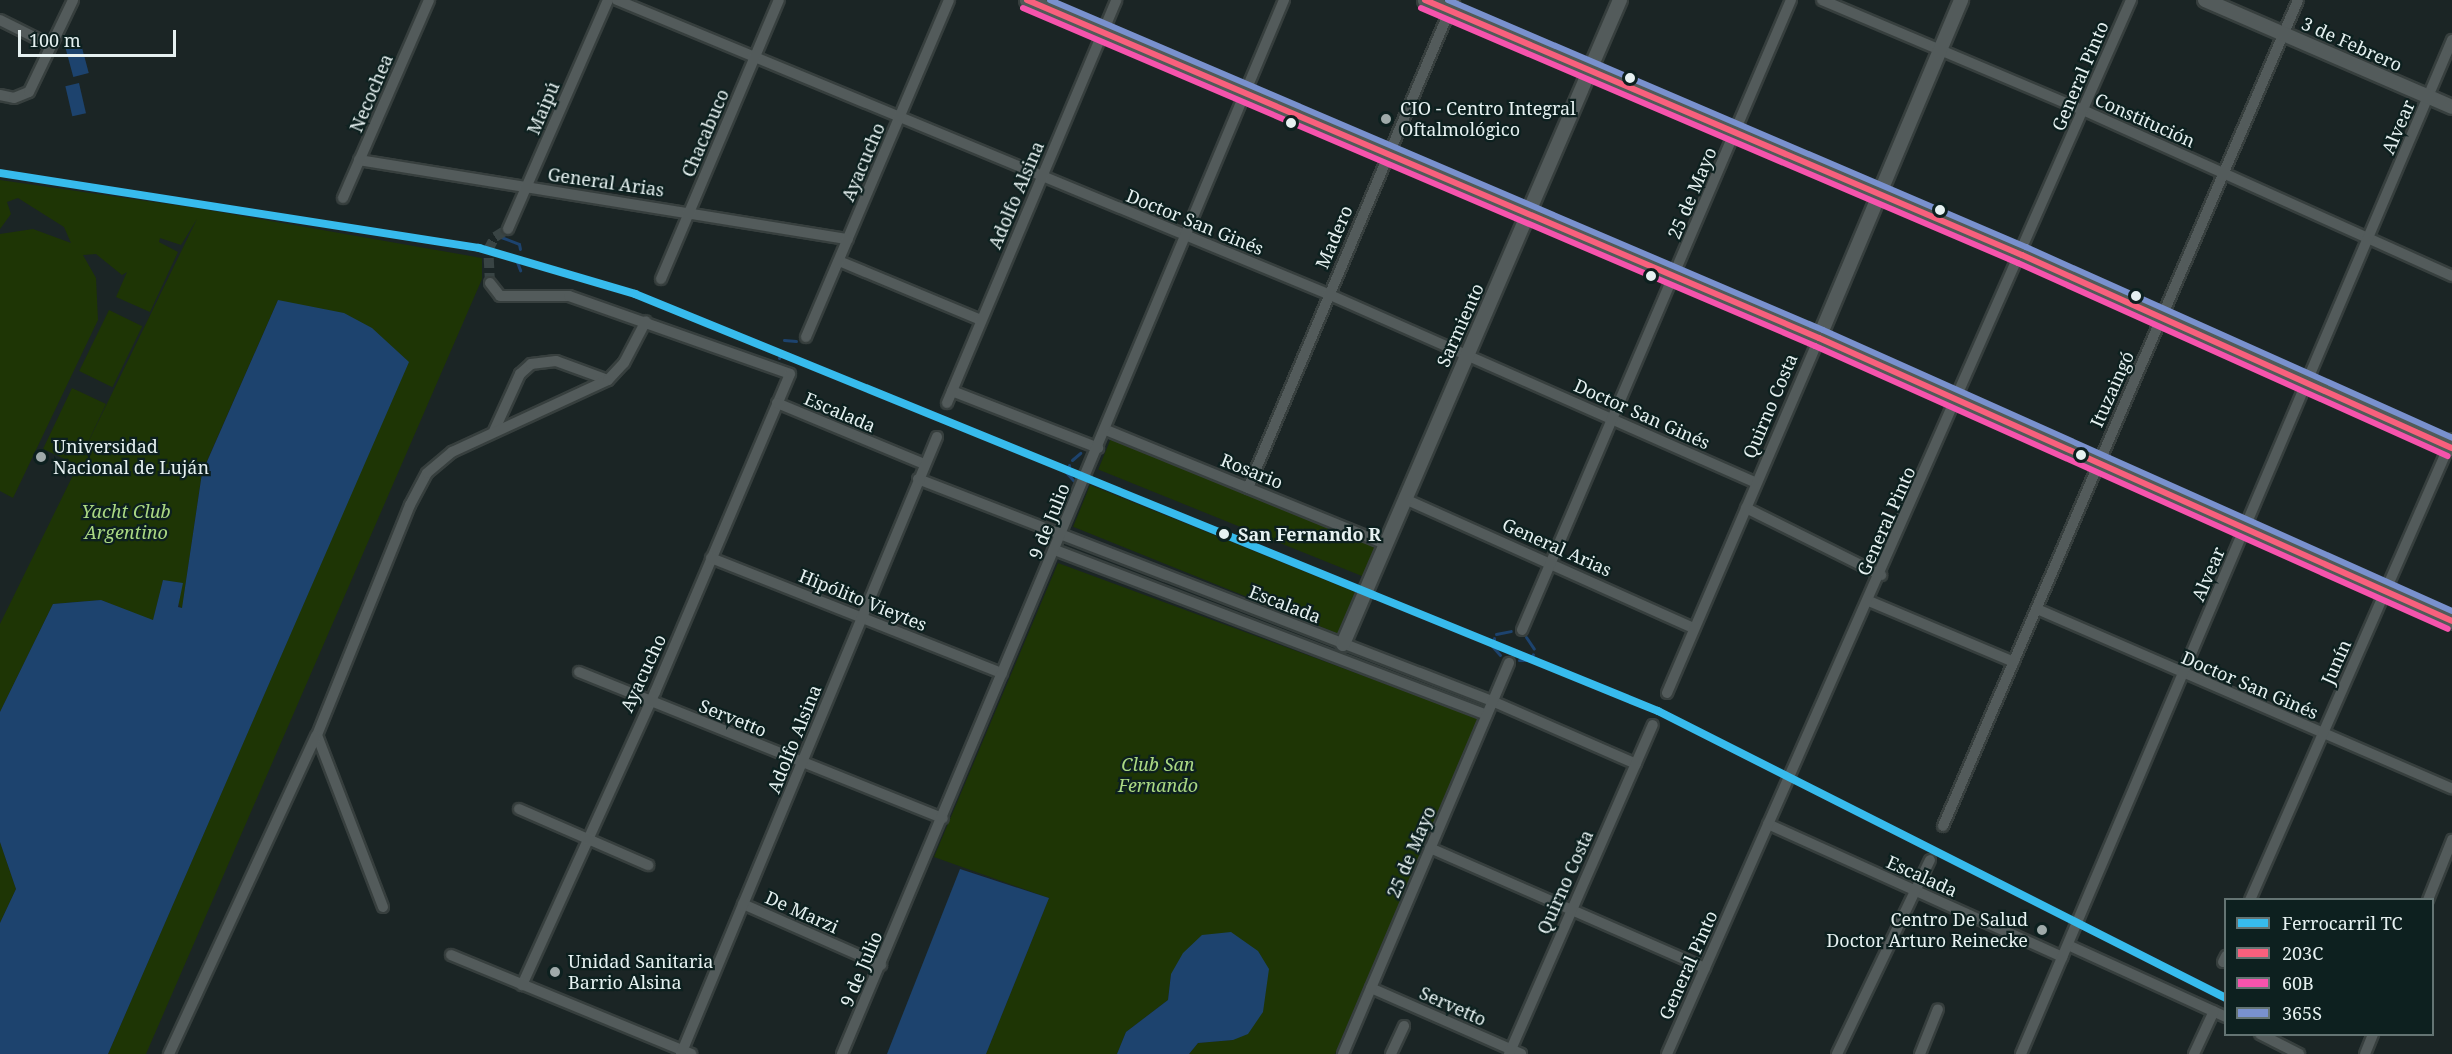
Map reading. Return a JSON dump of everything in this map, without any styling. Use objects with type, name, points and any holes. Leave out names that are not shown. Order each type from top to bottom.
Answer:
[{"type":"main road","points":[[1027,0],[1673,279],[1819,338],[2452,621]]},
{"type":"main road","points":[[1425,0],[1452,5],[1589,73],[2022,255],[2307,383],[2451,444]]},
{"type":"street","points":[[0,96],[23,97],[73,0]]},
{"type":"street","name":"Necochea","points":[[343,198],[429,0]]},
{"type":"street","name":"Maipú","points":[[508,229],[608,0]]},
{"type":"street","name":"Doctor San Ginés","points":[[617,0],[756,55],[899,118],[1328,294],[1756,483]]},
{"type":"street","name":"Chacabuco","points":[[661,279],[779,0]]},
{"type":"street","name":"Ayacucho","points":[[806,338],[949,0]]},
{"type":"street","name":"Adolfo Alsina","points":[[947,403],[1116,0]]},
{"type":"street","name":"9 de Julio","points":[[842,1054],[943,818],[1055,550],[1060,533],[1106,430],[1284,0]]},
{"type":"street","name":"Sarmiento","points":[[1336,661],[1620,0]]},
{"type":"street","name":"25 de Mayo","points":[[1522,630],[1614,420],[1791,0]]},
{"type":"street","name":"Constitución","points":[[1822,0],[2083,110],[2452,276]]},
{"type":"street","name":"Quirno Costa","points":[[1667,693],[1961,0]]},
{"type":"street","name":"General Pinto","points":[[1667,1054],[2022,255],[2130,0]]},
{"type":"street","name":"3 de Febrero","points":[[2205,0],[2452,107]]},
{"type":"street","name":"Ituzaingó","points":[[1943,826],[2037,609],[2097,462],[2162,318],[2298,0]]},
{"type":"street","name":"Madero","points":[[1248,488],[1452,5]]},
{"type":"street","points":[[0,20],[50,45]]},
{"type":"street","name":"Alvear","points":[[2021,1054],[2452,40]]},
{"type":"street","name":"General Arias","points":[[359,160],[690,211],[848,239]]},
{"type":"street","points":[[838,261],[981,320]]},
{"type":"street","name":"Escalada","points":[[490,283],[500,296],[569,296],[790,374]]},
{"type":"street","points":[[169,1054],[317,735],[420,484],[437,462],[494,431],[608,380],[624,363],[645,321]]},
{"type":"street","points":[[494,431],[520,374],[531,364],[556,361],[608,380]]},
{"type":"street","name":"Ayacucho","points":[[522,985],[649,702],[790,374]]},
{"type":"street","points":[[952,391],[1098,448]]},
{"type":"street","name":"Escalada","points":[[777,403],[924,465]]},
{"type":"street","name":"Rosario","points":[[1106,430],[1386,544]]},
{"type":"street","name":"Adolfo Alsina","points":[[685,1053],[743,904],[937,437]]},
{"type":"street","name":"Junín","points":[[2251,898],[2451,444]]},
{"type":"street","name":"Escalada","points":[[918,479],[1492,701],[1636,764]]},
{"type":"street","name":"General Arias","points":[[1405,499],[1552,562],[1694,628]]},
{"type":"street","points":[[1746,508],[1881,574]]},
{"type":"street","name":"Escalada","points":[[1055,550],[1336,661],[1486,715]]},
{"type":"street","name":"Hipólito Vieytes","points":[[711,558],[1002,673]]},
{"type":"street","points":[[1869,601],[2014,663]]},
{"type":"street","name":"Doctor San Ginés","points":[[2037,609],[2452,789]]},
{"type":"street","name":"25 de Mayo","points":[[1343,1054],[1509,663]]},
{"type":"street","name":"Servetto","points":[[579,672],[943,818]]},
{"type":"street","name":"Quirno Costa","points":[[1514,1053],[1573,909],[1653,725]]},
{"type":"street","points":[[317,735],[382,907]]},
{"type":"street","points":[[519,809],[648,865]]},
{"type":"street","name":"Escalada","points":[[1768,824],[2062,957]]},
{"type":"street","points":[[2429,898],[2452,840]]},
{"type":"street","points":[[1430,848],[1705,968]]},
{"type":"street","points":[[1838,1054],[1930,860]]},
{"type":"street","name":"De Marzi","points":[[743,904],[880,965]]},
{"type":"street","points":[[2068,945],[2224,1016]]},
{"type":"street","points":[[451,956],[685,1053]]},
{"type":"street","name":"Servetto","points":[[1371,988],[1514,1053]]},
{"type":"street","points":[[1923,1053],[1938,1009]]},
{"type":"street","points":[[2194,1054],[2214,1011]]},
{"type":"street","points":[[1391,1054],[1404,1026]]},
{"type":"street","points":[[2262,1036],[2299,1054]]},
{"type":"street","points":[[2365,1054],[2373,1036]]},
{"type":"green space","name":"Yacht Club Argentino","points":[[0,180],[202,209],[482,258],[482,279],[146,1054],[108,1054],[328,547],[278,300],[202,472],[182,609],[163,580],[153,621],[101,600],[53,604],[0,712],[0,624],[78,465],[43,449],[72,388],[106,404],[81,457],[197,219],[181,245],[160,238],[159,242],[178,252],[150,312],[116,297],[127,272],[122,275],[96,254],[83,255],[96,278],[98,320],[13,498],[0,491],[0,234],[33,229],[71,243],[64,227],[18,198],[7,202],[11,214],[0,229]]},
{"type":"green space","points":[[109,310],[142,326],[112,387],[79,371]]},
{"type":"green space","points":[[1111,438],[1379,546],[1366,578],[1098,470]]},
{"type":"green space","points":[[1090,485],[1359,594],[1342,635],[1073,527]]},
{"type":"green space","name":"Club San Fernando","points":[[1058,563],[1478,718],[1335,1054],[1189,1054],[1198,1043],[1233,1040],[1171,974],[1168,1000],[1126,1032],[1117,1054],[986,1054],[1049,898],[934,857]]},
{"type":"green space","points":[[0,842],[16,889],[0,923]]},
{"type":"water","points":[[81,44],[89,73],[73,77],[66,48]]},
{"type":"water","points":[[79,83],[86,113],[72,116],[65,86]]},
{"type":"water","points":[[278,300],[344,313],[372,328],[409,362],[108,1054],[0,1054],[0,923],[16,889],[0,842],[0,712],[53,604],[101,600],[153,620],[163,580],[183,583],[178,607],[182,608],[202,473]]},
{"type":"water","points":[[960,869],[1049,898],[986,1054],[887,1054]]},
{"type":"water","points":[[1231,932],[1258,951],[1269,969],[1263,1012],[1248,1034],[1233,1040],[1198,1043],[1189,1054],[1117,1054],[1126,1032],[1168,1000],[1171,974],[1183,953],[1202,935]]},
{"type":"waterway","points":[[501,237],[519,244],[520,249]]},
{"type":"waterway","points":[[517,262],[520,270]]},
{"type":"waterway","points":[[784,340],[796,341]]},
{"type":"waterway","points":[[1072,460],[1080,453]]},
{"type":"waterway","points":[[1066,472],[1073,480]]},
{"type":"waterway","points":[[1496,634],[1511,631]]},
{"type":"waterway","points":[[1526,637],[1534,649]]},
{"type":"waterway","points":[[1492,646],[1500,655]]},
{"type":"waterway","points":[[1519,660],[1530,660]]},
{"type":"tunnel","points":[[490,283],[488,250],[495,237],[508,229]]},
{"type":"rail line","name":"TC","points":[[0,173],[479,248],[635,294],[1658,711],[2224,997]]},
{"type":"transit line","name":"203C","points":[[1027,0],[1819,338],[2452,621]]},
{"type":"transit line","name":"365S","points":[[1050,0],[1823,330],[2452,611]]},
{"type":"transit line","name":"203C","points":[[1425,0],[2022,255],[2452,448]]},
{"type":"transit line","name":"365S","points":[[1448,0],[2026,247],[2452,438]]},
{"type":"transit line","name":"60B","points":[[1023,8],[1815,346],[2448,629]]},
{"type":"transit line","name":"60B","points":[[1421,8],[2018,263],[2448,456]]},
{"type":"place","name":"CIO - Centro Integral Oftalmológico","points":[[1386,119]]},
{"type":"place","name":"Universidad Nacional de Luján","points":[[41,457]]},
{"type":"place","name":"San Fernando R","points":[[1224,534]]},
{"type":"place","name":"Centro De Salud Doctor Arturo Reinecke","points":[[2042,930]]},
{"type":"place","name":"Unidad Sanitaria Barrio Alsina","points":[[555,972]]}]
